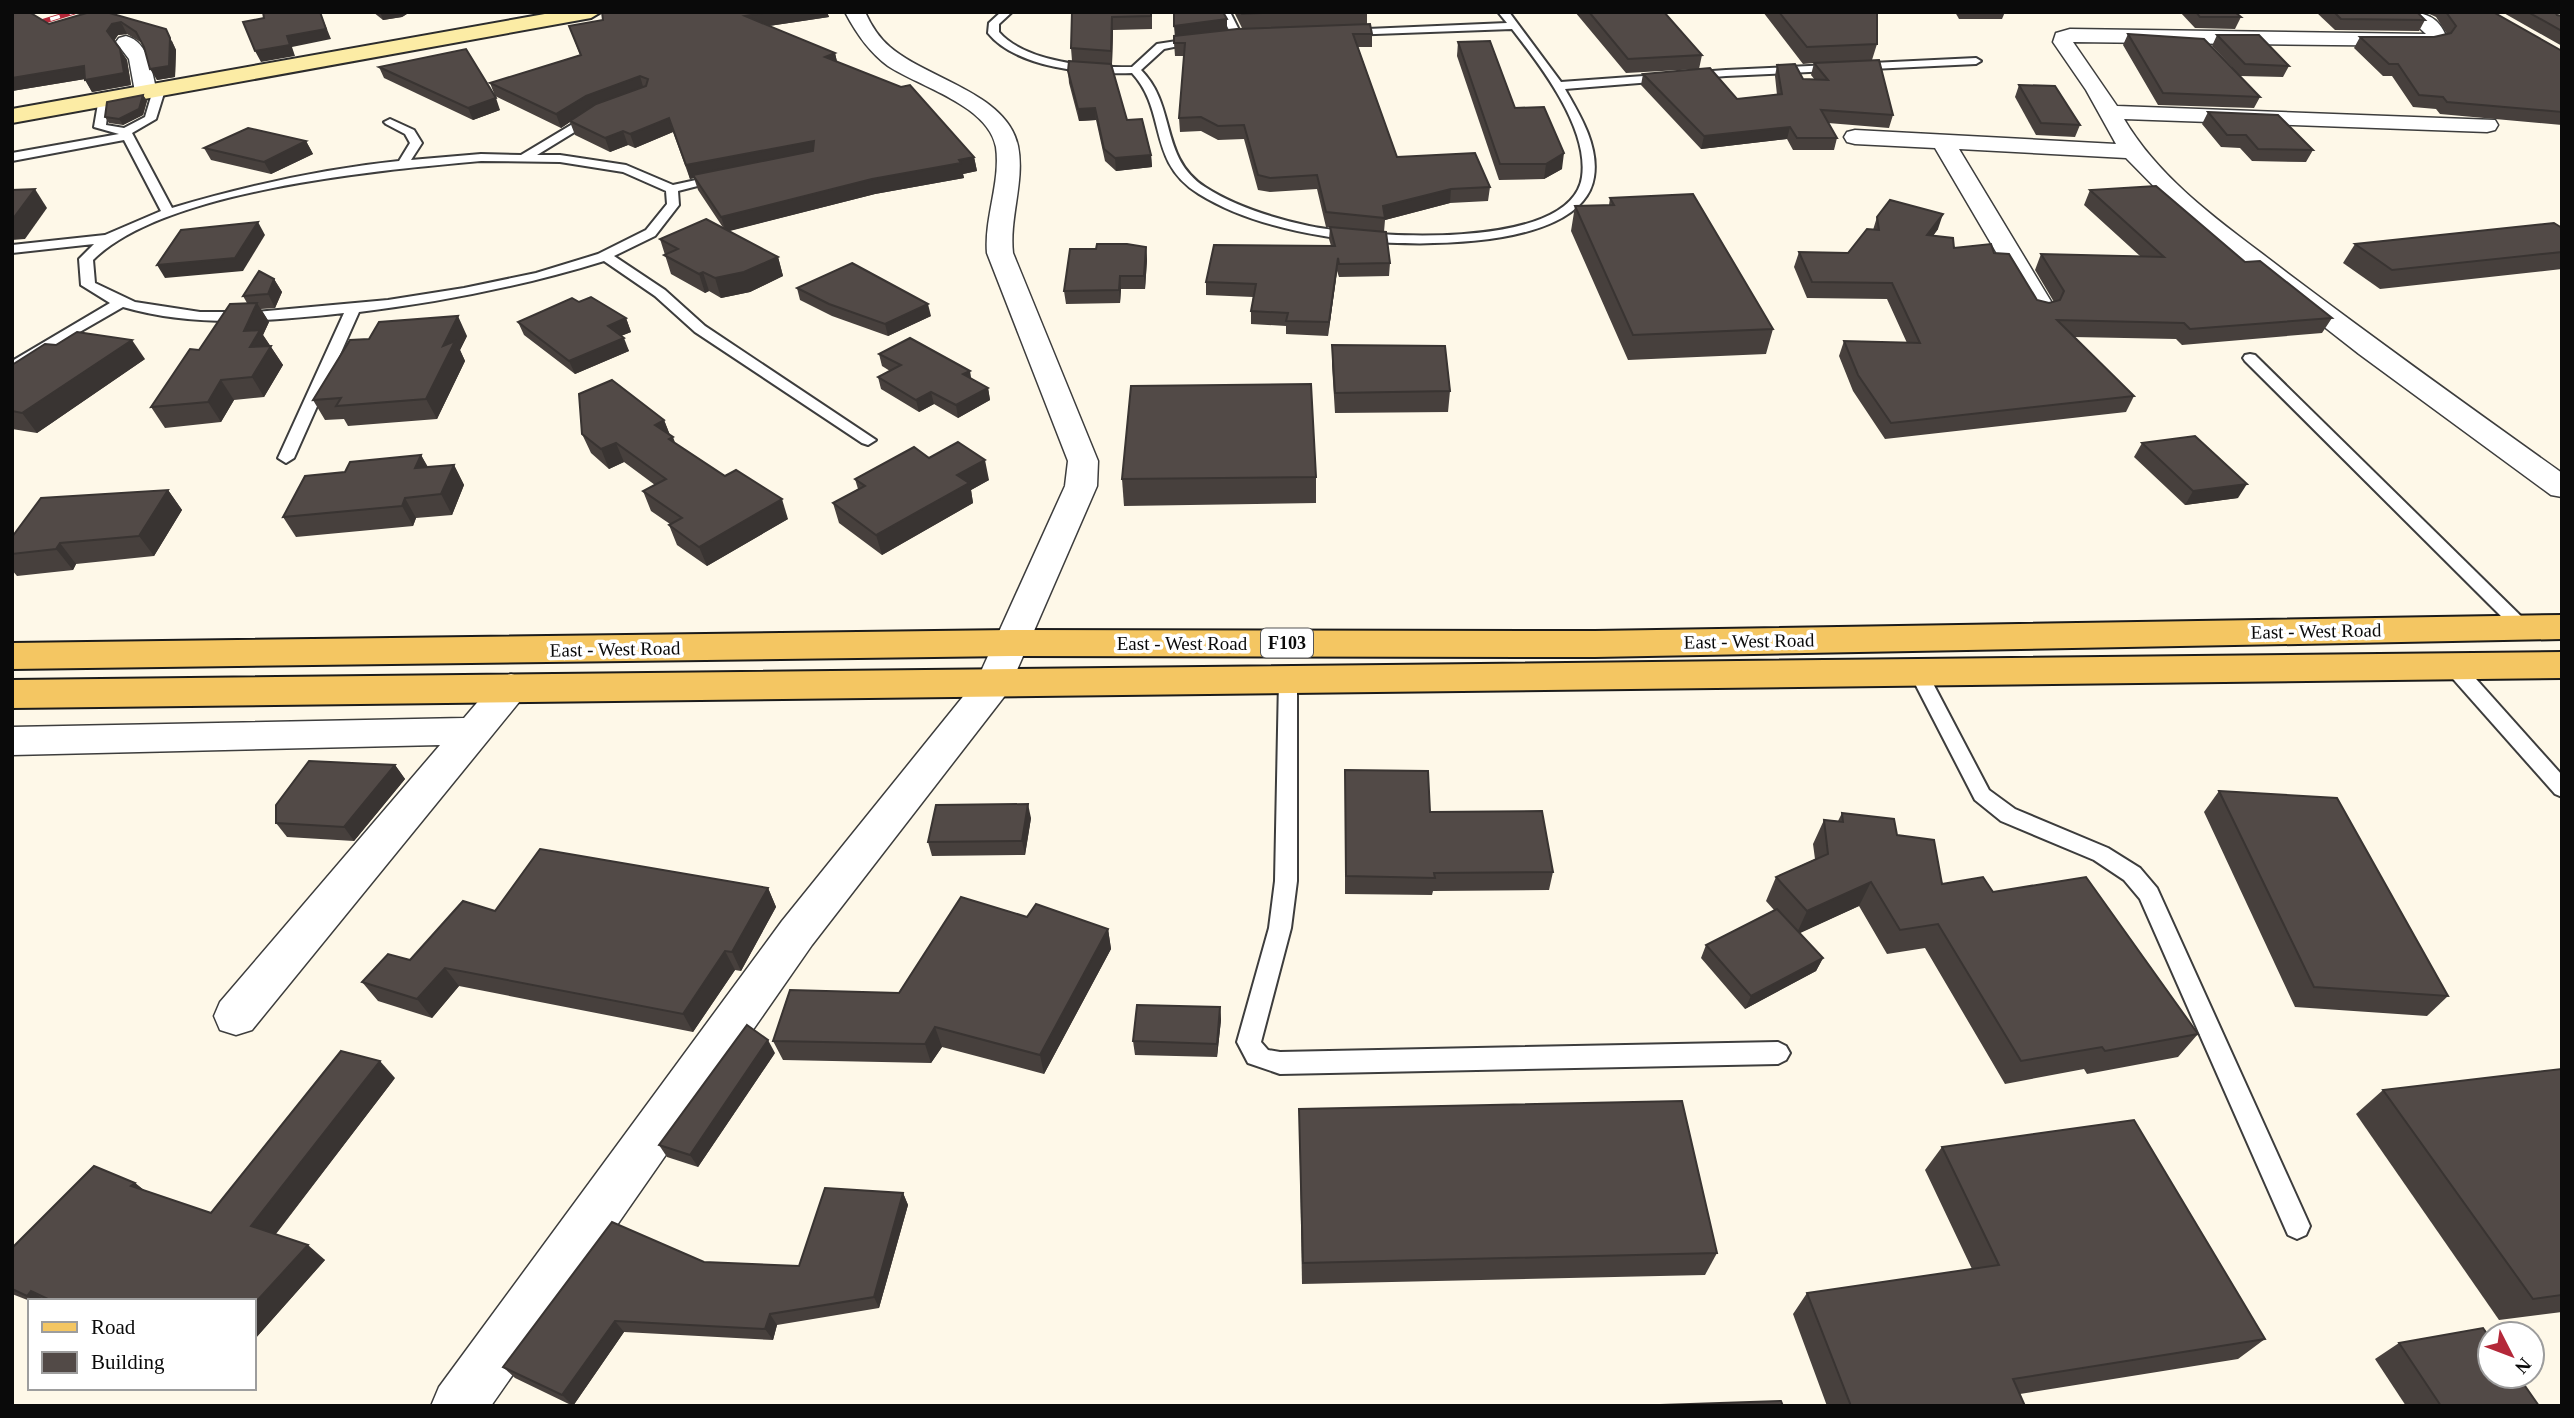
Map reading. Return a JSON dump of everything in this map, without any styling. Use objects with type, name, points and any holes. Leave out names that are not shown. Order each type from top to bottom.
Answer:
[{"type":"main road","name":"East - West Road","points":[[12,656],[1011,643],[1595,644],[2562,627]]},
{"type":"main road","name":"East - West Road","points":[[12,694],[2562,665]]},
{"type":"street","points":[[12,116],[590,12]]},
{"type":"street","points":[[458,1406],[797,933],[994,684],[1043,578],[1084,473],[1083,461],[1000,253],[997,239],[1006,173],[1006,145],[998,127],[982,111],[882,51],[855,12]]},
{"type":"street","points":[[2411,12],[2433,26],[2437,38],[2070,35],[2063,37],[2063,42],[2132,152],[2194,213],[2369,348],[2562,488]]},
{"type":"street","points":[[127,42],[139,59],[153,91]]},
{"type":"street","points":[[2109,112],[2487,125]]},
{"type":"street","points":[[1855,136],[2132,152]]},
{"type":"street","points":[[1944,142],[2042,308]]},
{"type":"street","points":[[236,1016],[511,687]]},
{"type":"street","points":[[12,741],[474,731]]},
{"type":"lane","points":[[1007,12],[993,22],[991,29],[993,36],[1003,44],[1078,68],[1135,71],[1149,85],[1171,162],[1187,180],[1222,200],[1289,224],[1328,233],[1417,238],[1510,232],[1551,220],[1567,212],[1581,197],[1589,175],[1588,152],[1579,125],[1515,26],[1503,12]]},
{"type":"lane","points":[[1225,12],[1237,36]]},
{"type":"lane","points":[[1334,32],[1515,26]]},
{"type":"lane","points":[[1224,37],[1250,35]]},
{"type":"lane","points":[[1135,71],[1161,46],[1175,41],[1212,38]]},
{"type":"lane","points":[[1555,86],[1726,73],[1976,61]]},
{"type":"lane","points":[[12,157],[128,134],[150,119],[153,91]]},
{"type":"lane","points":[[103,100],[100,127],[128,134],[168,212]]},
{"type":"lane","points":[[524,158],[570,128],[608,109]]},
{"type":"lane","points":[[390,122],[410,132],[416,143],[402,165]]},
{"type":"lane","points":[[558,157],[617,166],[659,179],[672,189],[674,203],[667,216],[643,238],[605,256],[507,284],[353,309],[275,317],[213,317],[174,313],[123,301],[99,293],[88,285],[86,259],[108,239],[168,212],[251,188],[352,170],[524,158],[558,157]]},
{"type":"lane","points":[[672,189],[735,176]]},
{"type":"lane","points":[[12,249],[108,239]]},
{"type":"lane","points":[[605,256],[660,293],[700,329],[868,440]]},
{"type":"lane","points":[[12,367],[123,301]]},
{"type":"lane","points":[[286,458],[353,309]]},
{"type":"lane","points":[[2250,358],[2524,628]]},
{"type":"lane","points":[[2453,666],[2562,789]]},
{"type":"lane","points":[[1918,672],[1982,795],[2008,815],[2101,854],[2132,874],[2149,894],[2297,1226]]},
{"type":"lane","points":[[1287,680],[1286,881],[1280,928],[1249,1042],[1253,1054],[1265,1061],[1280,1063],[1778,1053]]},
{"type":"building","points":[[12,12],[29,12],[49,24],[90,12],[106,12],[166,29],[170,38],[169,66],[150,69],[144,47],[136,32],[121,22],[112,24],[107,31],[120,49],[124,73],[85,80],[84,66],[12,78]]},
{"type":"building","points":[[263,12],[320,12],[326,29],[287,36],[290,45],[255,51],[243,22],[264,18]]},
{"type":"building","points":[[602,12],[770,12],[745,16],[835,53],[825,57],[901,87],[910,85],[974,157],[959,160],[961,163],[872,179],[721,217],[693,175],[813,151],[814,141],[686,165],[669,118],[630,134],[623,131],[605,138],[570,121],[596,104],[646,86],[648,79],[640,76],[586,96],[556,114],[490,83],[581,55],[569,26],[603,20]]},
{"type":"building","points":[[1072,12],[1151,12],[1151,16],[1112,17],[1111,51],[1071,48]]},
{"type":"building","points":[[1174,12],[1223,12],[1227,19],[1174,26]]},
{"type":"building","points":[[1241,12],[1284,12],[1242,14]]},
{"type":"building","points":[[1589,12],[1664,12],[1702,55],[1628,59]]},
{"type":"building","points":[[1779,12],[1877,12],[1877,44],[1807,47]]},
{"type":"building","points":[[2196,12],[2235,12],[2241,17],[2200,17]]},
{"type":"building","points":[[2334,12],[2417,12],[2425,20],[2341,19]]},
{"type":"building","points":[[2446,12],[2493,12],[2562,51],[2562,112],[2447,102],[2443,97],[2419,95],[2398,64],[2389,64],[2360,37],[2434,37],[2451,33],[2456,26]]},
{"type":"building","points":[[2528,12],[2555,12],[2562,16],[2562,31]]},
{"type":"building","points":[[1370,24],[1372,34],[1353,34],[1397,157],[1475,153],[1490,187],[1451,189],[1383,206],[1385,218],[1326,212],[1317,175],[1270,178],[1258,175],[1244,125],[1218,126],[1201,117],[1179,118],[1185,43],[1174,43],[1174,36],[1237,29]]},
{"type":"building","points":[[2128,34],[2204,39],[2260,97],[2163,93]]},
{"type":"building","points":[[2217,35],[2259,35],[2289,66],[2245,64]]},
{"type":"building","points":[[1490,41],[1515,108],[1544,107],[1564,153],[1546,164],[1500,164],[1458,42]]},
{"type":"building","points":[[466,49],[496,98],[468,108],[379,67]]},
{"type":"building","points":[[1879,60],[1893,115],[1821,110],[1837,138],[1797,138],[1790,127],[1704,136],[1643,74],[1710,68],[1737,99],[1782,94],[1777,65],[1795,64],[1803,79],[1828,80],[1814,63]]},
{"type":"building","points":[[1069,61],[1111,64],[1127,120],[1142,119],[1151,155],[1115,158],[1104,149],[1095,108],[1078,109],[1068,71]]},
{"type":"building","points":[[2019,85],[2055,86],[2080,125],[2041,123]]},
{"type":"building","points":[[143,95],[139,109],[119,119],[105,117],[107,102]]},
{"type":"building","points":[[2208,112],[2278,115],[2313,150],[2258,149],[2246,135],[2227,135]]},
{"type":"building","points":[[248,128],[306,141],[264,162],[204,148]]},
{"type":"building","points":[[2156,186],[2245,262],[2260,261],[2332,318],[2190,329],[2184,323],[2057,320],[2134,396],[1891,423],[1858,375],[1844,341],[1920,343],[1892,283],[1812,282],[1799,252],[1848,253],[1867,229],[1879,230],[1877,217],[1890,200],[1943,214],[1927,235],[1953,238],[1954,248],[1991,244],[1994,253],[2009,254],[2037,300],[2049,303],[2060,300],[2064,291],[2041,254],[2164,257],[2090,190]]},
{"type":"building","points":[[35,189],[12,220],[12,190]]},
{"type":"building","points":[[1693,194],[1773,329],[1633,335],[1575,206],[1614,205],[1610,198]]},
{"type":"building","points":[[706,219],[778,257],[744,272],[715,278],[703,272],[699,274],[664,255],[678,249],[660,239]]},
{"type":"building","points":[[258,222],[235,258],[157,265],[181,230]]},
{"type":"building","points":[[2554,223],[2562,228],[2562,252],[2392,270],[2355,244]]},
{"type":"building","points":[[1330,227],[1386,232],[1390,263],[1339,264],[1338,258],[1329,322],[1286,321],[1288,313],[1251,311],[1256,284],[1206,282],[1214,245],[1335,246]]},
{"type":"building","points":[[1097,244],[1146,247],[1144,276],[1120,276],[1119,290],[1064,291],[1070,249],[1096,249]]},
{"type":"building","points":[[852,263],[928,304],[885,324],[829,304],[797,288]]},
{"type":"building","points":[[259,271],[274,279],[268,294],[243,296]]},
{"type":"building","points":[[591,297],[626,318],[608,326],[624,338],[569,361],[518,322],[572,298],[579,302]]},
{"type":"building","points":[[257,303],[244,331],[260,330],[250,347],[271,346],[252,377],[221,380],[208,402],[151,407],[190,349],[199,350],[230,304]]},
{"type":"building","points":[[458,316],[443,346],[455,341],[426,399],[336,406],[341,398],[313,400],[350,340],[369,339],[379,322]]},
{"type":"building","points":[[77,332],[132,340],[22,413],[12,411],[12,365],[45,344],[56,345]]},
{"type":"building","points":[[910,338],[970,371],[963,374],[988,388],[956,405],[931,392],[916,400],[878,377],[901,365],[879,354]]},
{"type":"building","points":[[1332,345],[1445,346],[1450,391],[1335,393]]},
{"type":"building","points":[[612,380],[664,420],[655,425],[673,437],[669,439],[725,476],[736,470],[782,499],[699,547],[669,525],[682,518],[643,491],[666,479],[616,443],[601,449],[582,434],[579,394]]},
{"type":"building","points":[[1311,384],[1316,477],[1122,479],[1131,386]]},
{"type":"building","points":[[2195,436],[2247,484],[2193,491],[2142,443]]},
{"type":"building","points":[[958,442],[985,460],[957,475],[969,483],[876,535],[833,503],[865,486],[855,479],[914,447],[929,458]]},
{"type":"building","points":[[421,455],[415,468],[454,465],[441,494],[405,498],[402,506],[283,517],[305,476],[345,472],[350,462]]},
{"type":"building","points":[[168,490],[139,536],[60,543],[56,549],[12,554],[12,537],[41,498]]},
{"type":"building","points":[[309,761],[395,765],[344,827],[276,823],[276,805]]},
{"type":"building","points":[[1345,770],[1428,771],[1430,812],[1542,811],[1553,872],[1434,873],[1435,878],[1346,876]]},
{"type":"building","points":[[2219,791],[2337,798],[2448,996],[2314,987]]},
{"type":"building","points":[[1028,804],[1022,841],[928,842],[936,805]]},
{"type":"building","points":[[1842,813],[1894,819],[1897,835],[1934,840],[1942,884],[1983,877],[1993,892],[2086,877],[2198,1034],[2105,1051],[2102,1047],[2021,1061],[1938,924],[1900,930],[1871,882],[1807,911],[1776,877],[1828,854],[1824,820],[1843,822]]},
{"type":"building","points":[[540,849],[768,888],[732,952],[725,951],[683,1014],[445,968],[417,999],[362,982],[388,954],[410,960],[463,901],[495,911]]},
{"type":"building","points":[[961,897],[1027,917],[1036,904],[1108,929],[1040,1055],[935,1027],[925,1044],[773,1041],[790,990],[899,993]]},
{"type":"building","points":[[1777,909],[1823,958],[1751,996],[1706,945]]},
{"type":"building","points":[[1137,1005],[1220,1007],[1217,1044],[1133,1041]]},
{"type":"building","points":[[747,1025],[768,1040],[690,1155],[659,1145]]},
{"type":"building","points":[[341,1051],[380,1061],[251,1226],[308,1245],[256,1302],[256,1299],[48,1299],[31,1291],[27,1296],[12,1289],[12,1248],[94,1166],[135,1183],[131,1186],[211,1213]]},
{"type":"building","points":[[2561,1069],[2562,1295],[2533,1299],[2383,1090]]},
{"type":"building","points":[[1682,1101],[1717,1253],[1303,1263],[1299,1109]]},
{"type":"building","points":[[2134,1120],[2265,1339],[2013,1379],[2025,1406],[1851,1406],[1807,1293],[1999,1265],[1942,1147]]},
{"type":"building","points":[[825,1188],[903,1193],[874,1297],[770,1314],[765,1329],[615,1321],[562,1395],[503,1367],[612,1222],[704,1262],[799,1266]]},
{"type":"building","points":[[2476,1329],[2476,1390],[2528,1390],[2539,1406],[2441,1406],[2399,1343]]},
{"type":"building","points":[[1781,1401],[1783,1406],[1660,1405]]},
{"type":"railway","points":[[12,31],[74,12]]}]
